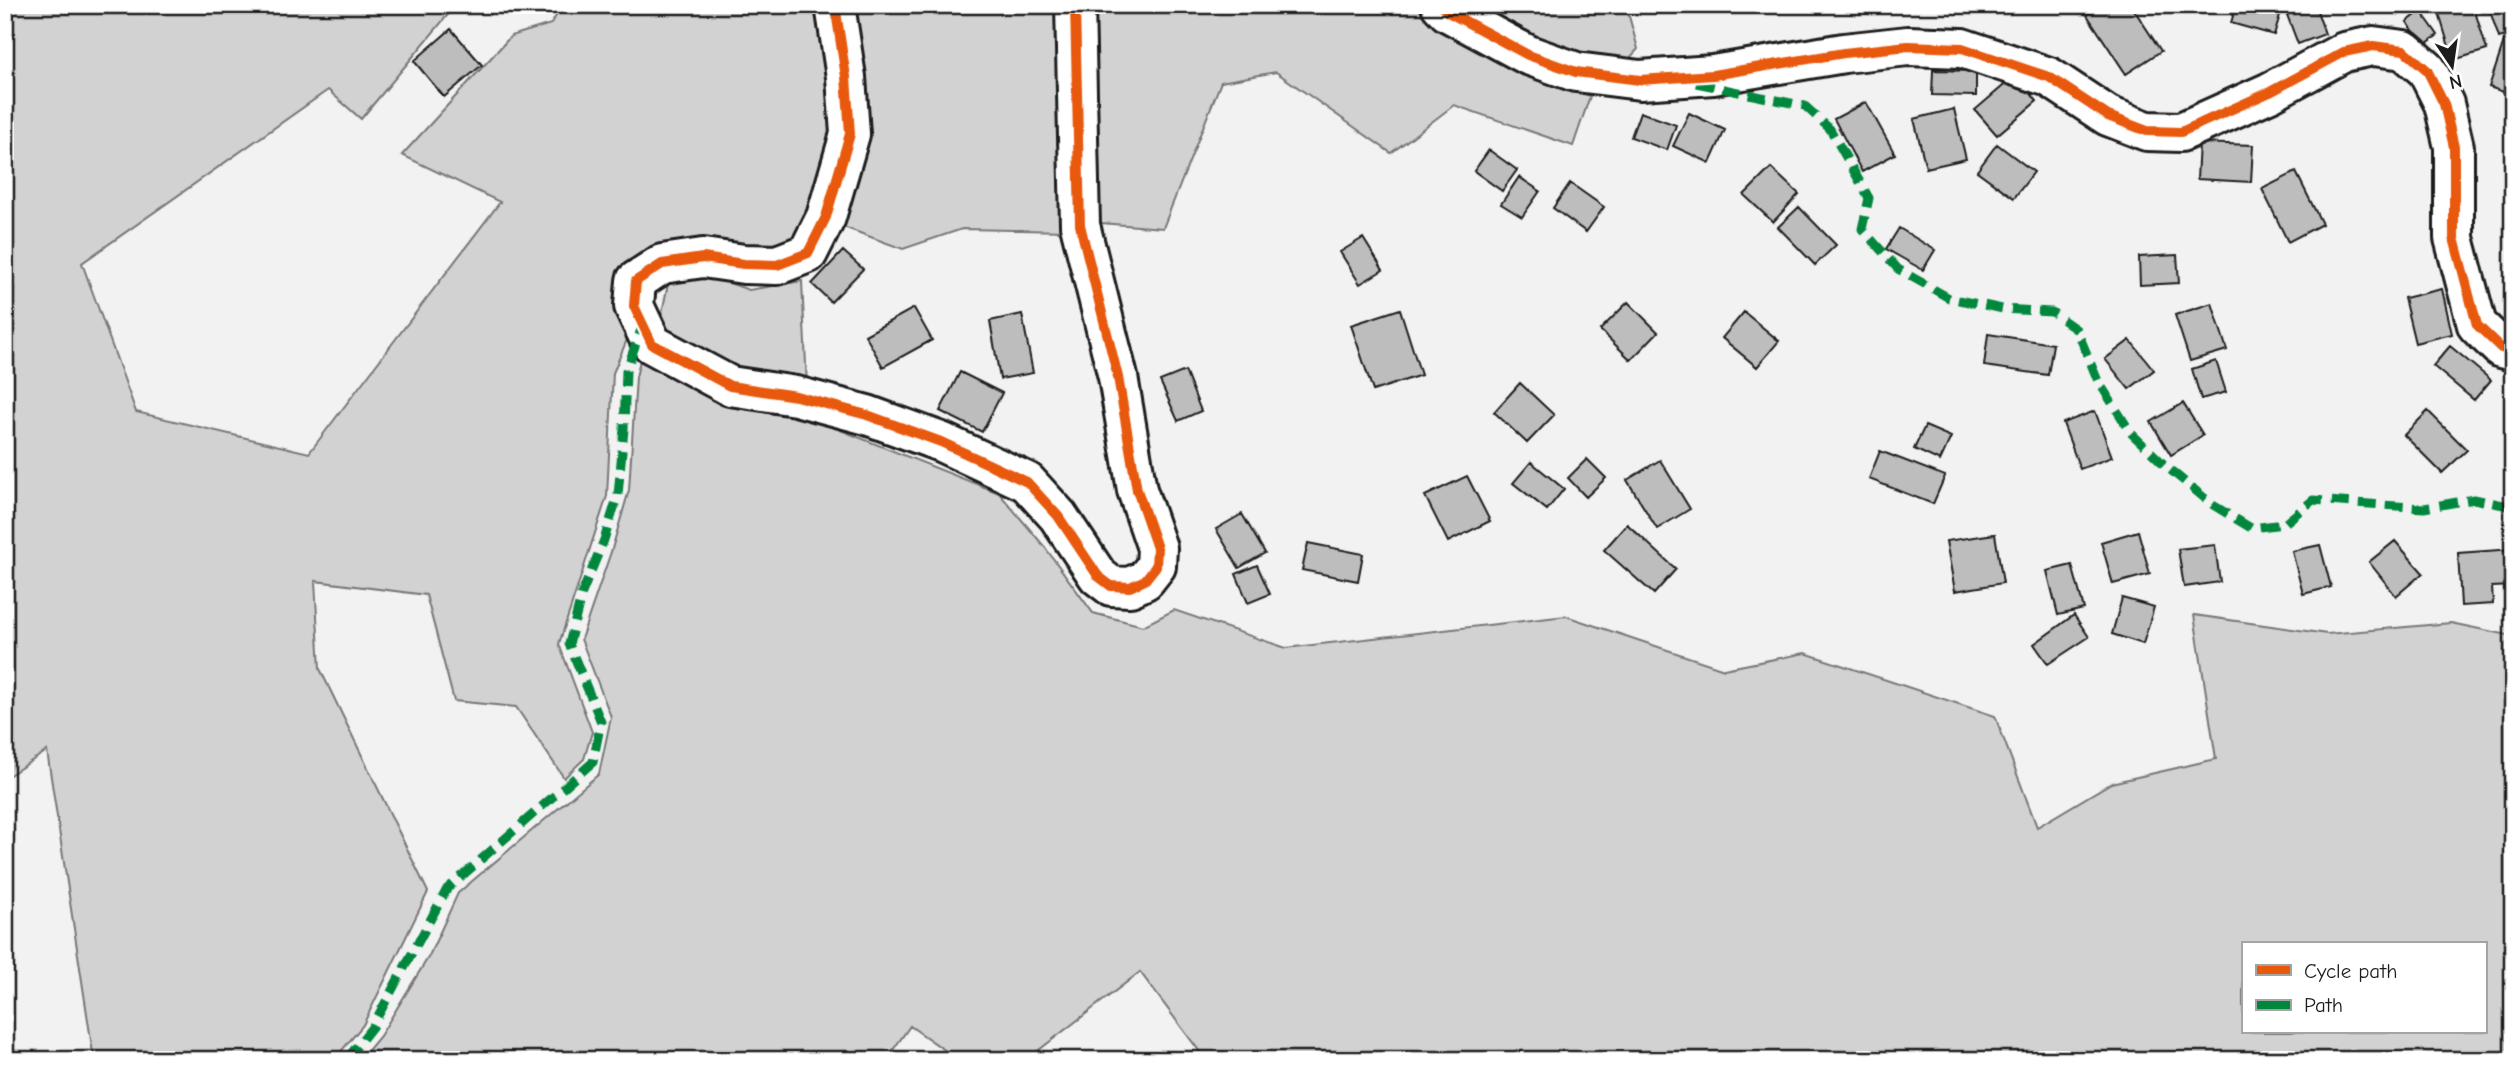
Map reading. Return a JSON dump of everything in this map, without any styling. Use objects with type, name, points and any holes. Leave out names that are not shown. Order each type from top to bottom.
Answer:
[{"type":"street","points":[[835,5],[846,77],[850,134],[827,217],[807,253],[777,265],[702,258],[662,264],[636,281],[634,306],[652,344],[730,386],[796,396],[867,415],[941,442],[1027,482],[1058,516],[1098,576],[1111,586],[1130,587],[1145,580],[1156,566],[1157,548],[1137,490],[1118,376],[1080,225],[1075,5]]},
{"type":"street","points":[[1441,5],[1448,12],[1528,55],[1576,72],[1640,80],[1713,75],[1844,53],[1895,48],[1962,48],[2049,77],[2108,116],[2147,131],[2181,132],[2270,92],[2344,52],[2373,46],[2404,51],[2427,71],[2444,104],[2454,147],[2454,237],[2477,326],[2501,348],[2513,351]]},
{"type":"shaded area","points":[[5,5],[456,5],[361,119],[328,90],[82,263],[136,412],[309,453],[500,202],[402,155],[511,36],[551,24],[563,5],[821,5],[838,134],[814,217],[792,250],[646,262],[631,330],[613,373],[607,496],[559,644],[592,732],[584,759],[564,778],[516,707],[454,701],[426,595],[315,581],[320,669],[428,892],[363,1025],[334,1060],[94,1060],[47,751],[5,778]]},
{"type":"shaded area","points":[[845,5],[1063,5],[1068,231],[962,229],[903,249],[838,225]]},
{"type":"shaded area","points":[[1085,5],[1414,5],[1458,41],[1519,69],[1590,96],[1573,146],[1454,105],[1391,153],[1276,72],[1221,82],[1163,228],[1088,222]]},
{"type":"shaded area","points":[[1458,5],[1626,5],[1638,49],[1621,68],[1565,62]]},
{"type":"shaded area","points":[[706,275],[749,290],[802,281],[807,386],[728,374],[681,346],[660,322],[668,284]]},
{"type":"shaded area","points":[[643,348],[999,493],[1044,546],[1093,613],[1143,626],[1174,610],[1286,648],[1566,616],[1724,669],[1805,653],[1995,716],[2037,827],[2111,783],[2216,759],[2194,615],[2327,634],[2451,623],[2513,636],[2513,1060],[1206,1060],[1140,972],[1026,1060],[959,1060],[910,1026],[886,1060],[360,1060],[380,1036],[429,956],[458,893],[599,774],[611,717],[581,639],[629,490],[636,377]]},
{"type":"building","points":[[2103,5],[2131,5],[2161,51],[2126,74],[2087,15]]},
{"type":"building","points":[[2236,5],[2283,5],[2274,35],[2231,23]]},
{"type":"building","points":[[2304,5],[2315,5],[2325,34],[2298,44],[2286,12]]},
{"type":"building","points":[[2473,5],[2487,50],[2453,60],[2437,7]]},
{"type":"building","points":[[2488,5],[2513,5],[2513,33],[2499,38]]},
{"type":"building","points":[[2421,11],[2438,35],[2424,45],[2407,22]]},
{"type":"building","points":[[451,29],[482,65],[444,97],[414,61]]},
{"type":"building","points":[[2505,39],[2513,42],[2513,95],[2489,87]]},
{"type":"building","points":[[1933,70],[1976,71],[1976,96],[1932,95]]},
{"type":"building","points":[[2016,75],[2037,101],[1997,135],[1975,110]]},
{"type":"building","points":[[1866,102],[1895,154],[1862,172],[1834,119]]},
{"type":"building","points":[[1954,109],[1966,159],[1926,168],[1914,119]]},
{"type":"building","points":[[1640,112],[1676,125],[1667,150],[1631,137]]},
{"type":"building","points":[[1689,113],[1725,130],[1710,163],[1673,146]]},
{"type":"building","points":[[2199,143],[2253,145],[2251,182],[2197,179]]},
{"type":"building","points":[[1997,144],[2034,172],[2014,198],[1977,171]]},
{"type":"building","points":[[1489,150],[1517,170],[1502,191],[1474,171]]},
{"type":"building","points":[[1771,168],[1799,194],[1773,222],[1744,195]]},
{"type":"building","points":[[2296,172],[2322,224],[2288,242],[2262,189]]},
{"type":"building","points":[[1519,177],[1540,191],[1522,217],[1501,204]]},
{"type":"building","points":[[1570,183],[1604,207],[1586,232],[1553,208]]},
{"type":"building","points":[[1799,207],[1836,245],[1815,265],[1778,227]]},
{"type":"building","points":[[1899,228],[1935,250],[1923,270],[1886,249]]},
{"type":"building","points":[[1363,238],[1383,270],[1360,284],[1340,252]]},
{"type":"building","points":[[843,251],[863,269],[831,302],[812,284]]},
{"type":"building","points":[[2177,255],[2179,283],[2140,285],[2139,257]]},
{"type":"building","points":[[2442,289],[2452,334],[2415,343],[2404,298]]},
{"type":"building","points":[[1628,302],[1658,332],[1631,360],[1600,330]]},
{"type":"building","points":[[2212,303],[2227,350],[2190,361],[2175,315]]},
{"type":"building","points":[[914,308],[932,340],[883,367],[865,335]]},
{"type":"building","points":[[1400,309],[1421,375],[1373,391],[1351,325]]},
{"type":"building","points":[[1744,312],[1779,341],[1757,367],[1722,338]]},
{"type":"building","points":[[1022,314],[1033,373],[1000,379],[990,321]]},
{"type":"building","points":[[1988,334],[2053,344],[2048,375],[1984,366]]},
{"type":"building","points":[[2130,340],[2154,370],[2129,389],[2105,359]]},
{"type":"building","points":[[2450,346],[2491,380],[2474,400],[2433,366]]},
{"type":"building","points":[[2216,361],[2226,392],[2201,399],[2192,369]]},
{"type":"building","points":[[1185,371],[1201,411],[1178,421],[1160,381]]},
{"type":"building","points":[[960,372],[1002,393],[982,432],[940,411]]},
{"type":"building","points":[[1520,383],[1554,415],[1527,443],[1494,412]]},
{"type":"building","points":[[2183,403],[2203,435],[2171,455],[2151,422]]},
{"type":"building","points":[[2095,411],[2112,457],[2080,469],[2063,423]]},
{"type":"building","points":[[2428,411],[2467,450],[2442,473],[2404,435]]},
{"type":"building","points":[[1925,426],[1951,437],[1940,461],[1914,449]]},
{"type":"building","points":[[1880,451],[1945,476],[1933,504],[1869,479]]},
{"type":"building","points":[[1587,459],[1606,478],[1586,497],[1568,478]]},
{"type":"building","points":[[1660,460],[1690,509],[1657,529],[1627,480]]},
{"type":"building","points":[[1531,462],[1564,489],[1547,510],[1513,483]]},
{"type":"building","points":[[1467,476],[1490,521],[1448,542],[1425,496]]},
{"type":"building","points":[[1242,514],[1265,553],[1239,568],[1216,529]]},
{"type":"building","points":[[1627,524],[1676,569],[1654,594],[1604,550]]},
{"type":"building","points":[[2138,531],[2150,574],[2113,584],[2101,542]]},
{"type":"building","points":[[1995,534],[2003,583],[1955,591],[1946,541]]},
{"type":"building","points":[[2395,541],[2423,573],[2396,596],[2369,562]]},
{"type":"building","points":[[1308,543],[1363,554],[1358,581],[1302,570]]},
{"type":"building","points":[[2215,545],[2220,582],[2184,587],[2178,549]]},
{"type":"building","points":[[2320,545],[2331,587],[2303,594],[2292,551]]},
{"type":"building","points":[[2513,549],[2513,586],[2492,587],[2493,604],[2461,606],[2458,553]]},
{"type":"building","points":[[1257,565],[1270,594],[1248,603],[1236,574]]},
{"type":"building","points":[[2072,565],[2084,609],[2058,615],[2047,571]]},
{"type":"building","points":[[2122,598],[2154,607],[2143,644],[2112,634]]},
{"type":"building","points":[[2074,615],[2089,637],[2048,664],[2034,644]]},
{"type":"marked path","points":[[1696,83],[1805,106],[1830,129],[1869,198],[1862,229],[1898,269],[1949,298],[2003,309],[2052,312],[2077,330],[2098,381],[2132,434],[2213,505],[2251,528],[2284,524],[2313,500],[2424,508],[2474,499],[2513,507]]},
{"type":"marked path","points":[[346,1060],[372,1027],[447,889],[593,762],[601,722],[569,644],[582,593],[604,540],[618,495],[626,371],[643,324]]},
{"type":"cycle path","points":[[835,5],[846,77],[850,134],[826,217],[808,253],[777,265],[744,264],[703,258],[662,264],[636,281],[634,306],[652,344],[730,386],[796,396],[867,415],[941,442],[1027,482],[1058,516],[1098,576],[1111,586],[1130,587],[1145,580],[1156,566],[1157,548],[1137,490],[1118,377],[1080,225],[1075,5]]},
{"type":"cycle path","points":[[1441,5],[1448,12],[1528,55],[1576,72],[1640,80],[1713,75],[1844,53],[1908,46],[1962,48],[2049,77],[2108,116],[2147,131],[2181,132],[2270,92],[2344,52],[2373,46],[2404,50],[2427,70],[2444,104],[2454,147],[2454,238],[2477,325],[2501,348],[2513,351]]}]
